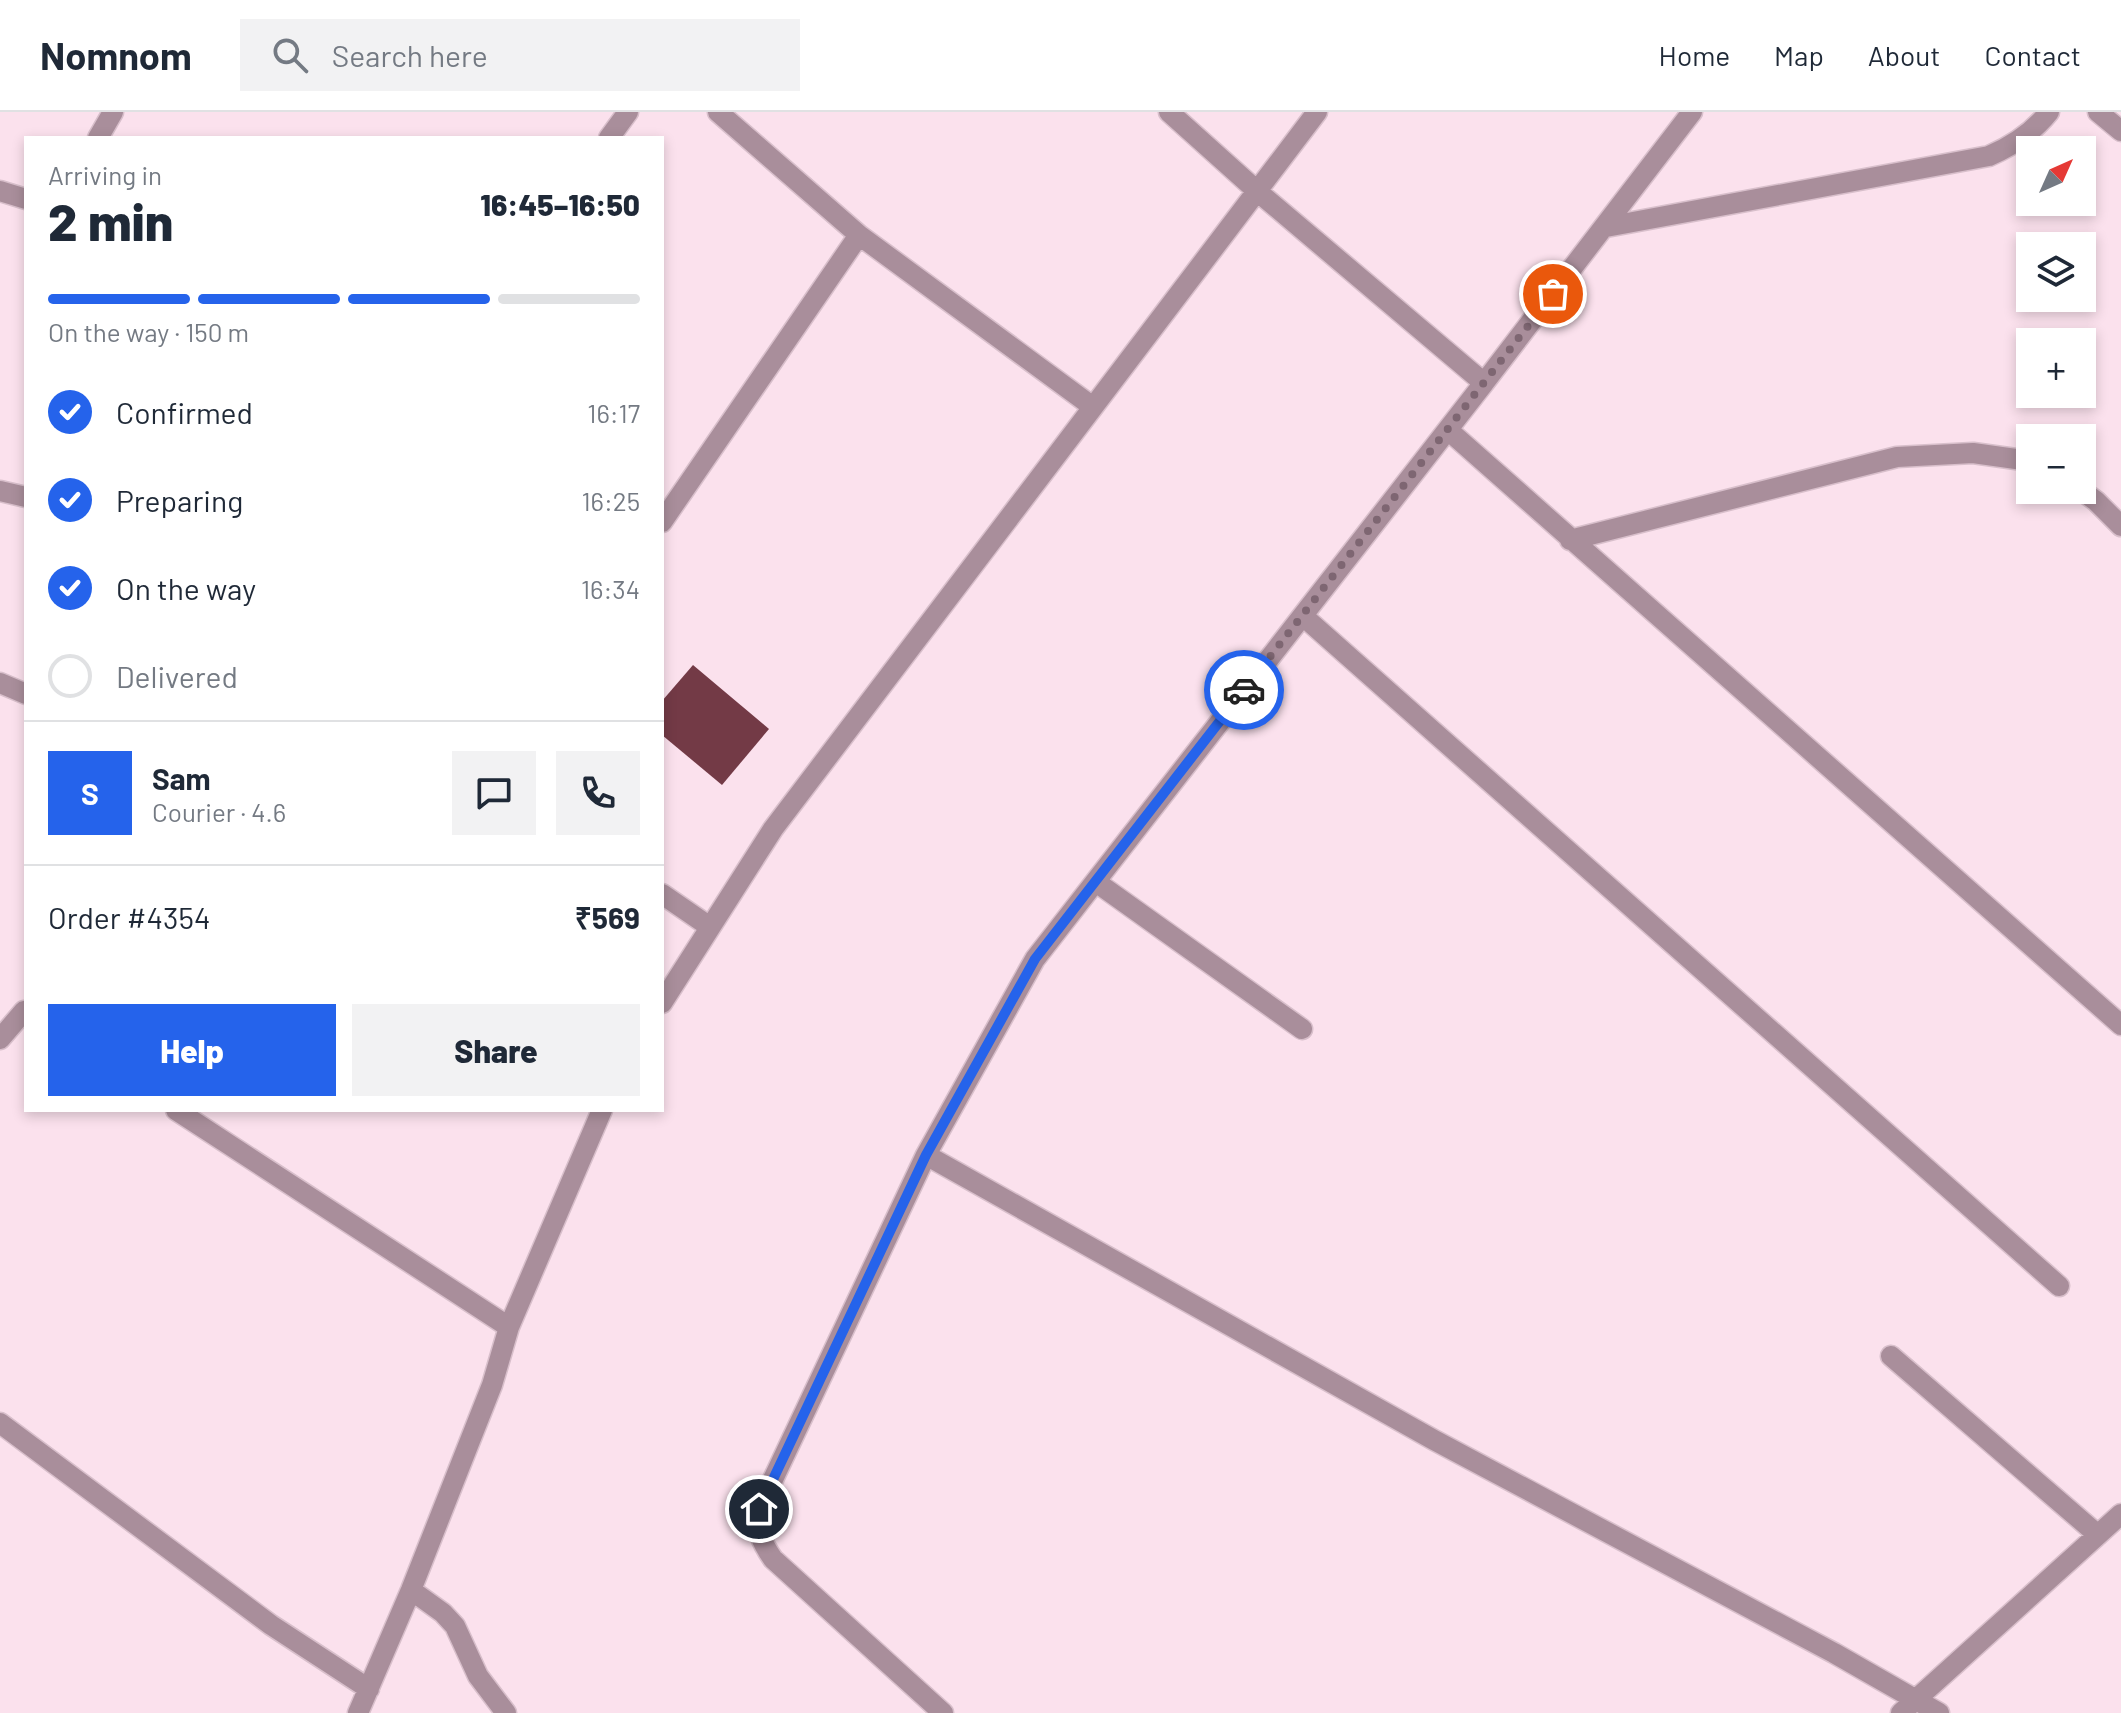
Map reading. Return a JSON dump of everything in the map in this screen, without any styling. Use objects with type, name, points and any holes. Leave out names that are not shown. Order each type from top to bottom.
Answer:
[{"type":"street","points":[[99,136],[113,112]]},
{"type":"street","points":[[610,136],[628,112]]},
{"type":"street","points":[[718,112],[859,235],[1093,407]]},
{"type":"street","points":[[1169,112],[1257,191],[1484,383]]},
{"type":"street","points":[[664,1000],[773,829],[1317,112]]},
{"type":"street","points":[[943,1713],[773,1559],[760,1537],[757,1524],[759,1509],[926,1155],[1035,959],[1606,227],[1692,112]]},
{"type":"street","points":[[1606,227],[1989,156],[2029,133],[2049,112]]},
{"type":"street","points":[[2098,112],[2121,131]]},
{"type":"street","points":[[0,191],[24,198]]},
{"type":"street","points":[[664,519],[859,235]]},
{"type":"street","points":[[1448,430],[2121,1025]]},
{"type":"street","points":[[1570,540],[1897,457],[1973,453],[2016,459]]},
{"type":"street","points":[[0,491],[24,497]]},
{"type":"street","points":[[2096,501],[2121,526]]},
{"type":"street","points":[[1303,616],[2059,1286]]},
{"type":"street","points":[[0,683],[24,693]]},
{"type":"street","points":[[1096,882],[1302,1029]]},
{"type":"street","points":[[664,895],[710,927]]},
{"type":"street","points":[[0,1039],[24,1011]]},
{"type":"street","points":[[179,1112],[509,1327]]},
{"type":"street","points":[[358,1713],[411,1590],[492,1385],[509,1327],[601,1112]]},
{"type":"street","points":[[926,1155],[1434,1440],[1834,1653],[1909,1706],[1939,1713]]},
{"type":"street","points":[[1891,1356],[2098,1535]]},
{"type":"street","points":[[0,1423],[271,1625],[369,1689]]},
{"type":"street","points":[[1909,1706],[2121,1514]]},
{"type":"street","points":[[411,1590],[443,1613],[455,1626],[478,1676],[506,1713]]},
{"type":"building","points":[[693,665],[769,729],[722,785],[664,737],[664,699]]},
{"type":"way so far","points":[[1244,690],[1553,294]]},
{"type":"route","points":[[759,1509],[926,1155],[1035,959],[1244,690]]}]
